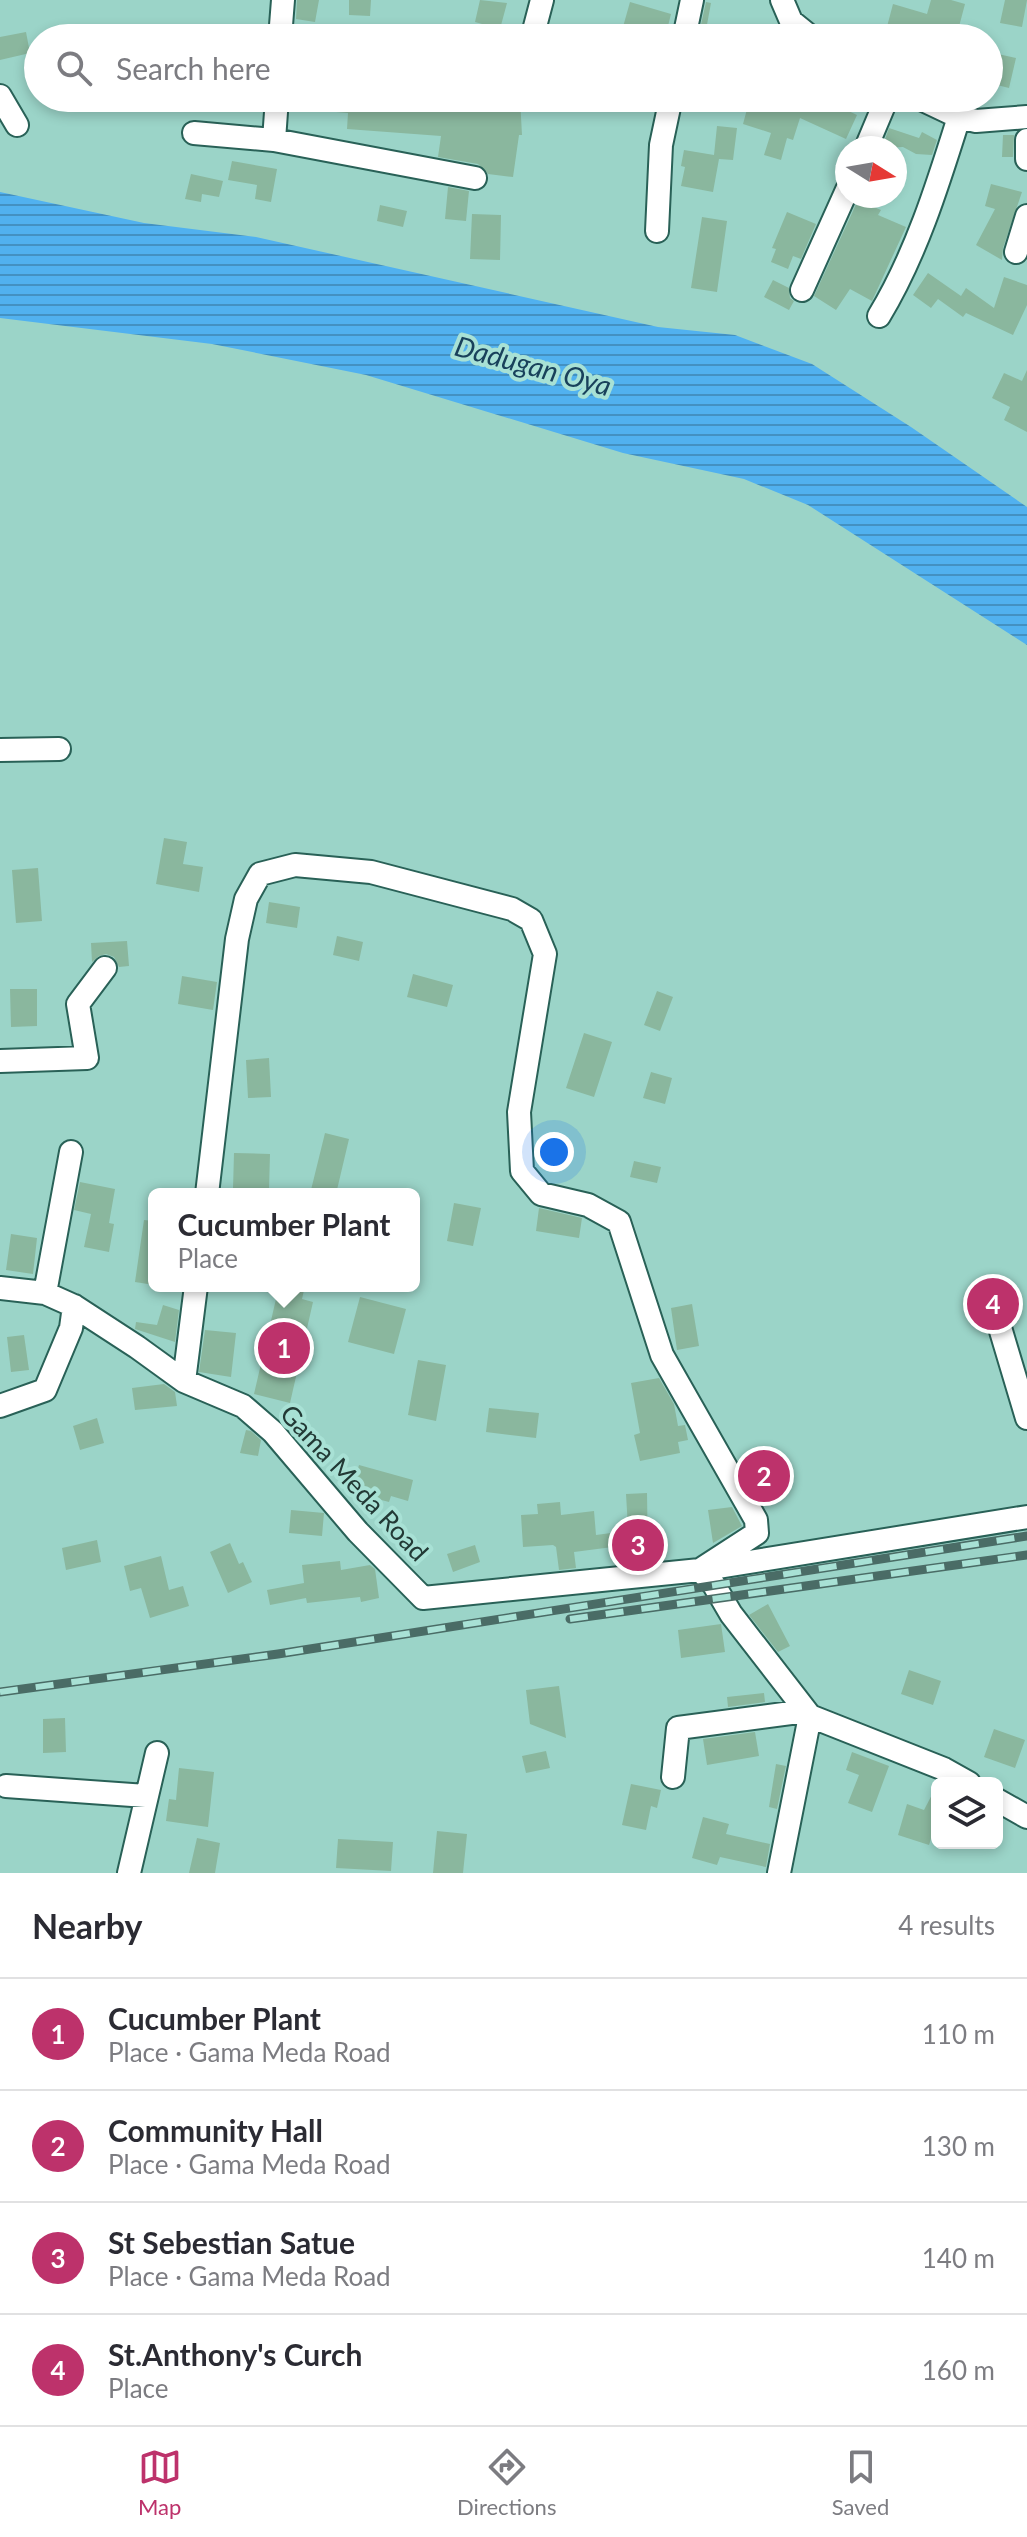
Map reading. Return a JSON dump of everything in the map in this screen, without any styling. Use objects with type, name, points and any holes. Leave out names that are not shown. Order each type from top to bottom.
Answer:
[{"type":"street","points":[[281,24],[283,0]]},
{"type":"street","points":[[536,24],[542,0]]},
{"type":"street","points":[[687,24],[692,0]]},
{"type":"street","points":[[782,0],[795,24]]},
{"type":"street","points":[[0,96],[17,125]]},
{"type":"street","points":[[274,140],[276,112]]},
{"type":"street","points":[[657,231],[661,145],[668,112]]},
{"type":"street","points":[[871,136],[881,112]]},
{"type":"street","points":[[948,112],[976,121],[1027,117]]},
{"type":"street","points":[[879,316],[899,283],[959,117]]},
{"type":"street","points":[[194,133],[274,140],[475,178]]},
{"type":"street","points":[[1027,140],[1027,159]]},
{"type":"street","points":[[802,290],[839,208]]},
{"type":"street","points":[[1016,252],[1027,216]]},
{"type":"street","points":[[0,750],[59,749]]},
{"type":"street","points":[[208,1188],[237,939],[246,899],[260,874],[295,865],[371,872],[512,909],[531,920],[545,954],[519,1112],[522,1171],[541,1194],[588,1205],[619,1222],[662,1355],[756,1520],[757,1533],[700,1570],[808,1714],[779,1873]]},
{"type":"street","points":[[0,1061],[87,1058],[78,1004],[105,968]]},
{"type":"street","points":[[45,1293],[71,1152]]},
{"type":"street","name":"Gama Meda Road","points":[[0,1288],[45,1293],[74,1306],[184,1381],[243,1406],[273,1432],[358,1532],[423,1598],[700,1570],[1027,1517]]},
{"type":"street","points":[[184,1381],[195,1292]]},
{"type":"street","points":[[0,1406],[45,1390],[71,1328],[74,1306]]},
{"type":"street","points":[[1001,1331],[1027,1418]]},
{"type":"street","points":[[673,1777],[678,1728],[808,1714],[958,1777]]},
{"type":"street","points":[[129,1873],[157,1753]]},
{"type":"street","points":[[6,1786],[146,1796]]},
{"type":"street","points":[[1003,1803],[1027,1817]]},
{"type":"water","name":"Dadugan Oya","points":[[0,192],[144,223],[256,237],[658,327],[735,335],[812,364],[1027,507],[1027,645],[808,505],[744,479],[623,453],[366,375],[212,344],[0,318]]},
{"type":"building","points":[[297,0],[319,0],[315,22],[296,19]]},
{"type":"building","points":[[349,0],[371,0],[370,16],[349,15]]},
{"type":"building","points":[[480,0],[507,3],[501,24],[475,22]]},
{"type":"building","points":[[931,0],[965,4],[960,24],[888,24],[893,4],[927,14]]},
{"type":"building","points":[[1005,0],[1027,0],[1022,27],[1000,23]]},
{"type":"building","points":[[630,2],[671,14],[668,24],[624,24]]},
{"type":"building","points":[[706,2],[711,3],[707,24],[701,24]]},
{"type":"building","points":[[24,32],[24,54],[0,60],[0,37]]},
{"type":"building","points":[[1003,55],[1016,58],[1009,88],[1003,86]]},
{"type":"building","points":[[336,112],[521,112],[522,135],[519,135],[513,177],[488,174],[478,164],[438,157],[441,136],[347,129],[348,113]]},
{"type":"building","points":[[746,112],[851,112],[857,115],[847,136],[839,136],[800,118],[793,140],[787,138],[781,160],[764,155],[771,133],[743,124]]},
{"type":"building","points":[[717,126],[737,128],[733,160],[719,159],[713,192],[681,186],[685,167],[681,166],[684,150],[714,155]]},
{"type":"building","points":[[889,128],[919,138],[922,132],[937,140],[932,155],[916,154],[907,149],[907,136],[886,136]]},
{"type":"building","points":[[1003,135],[1014,135],[1013,157],[1002,157]]},
{"type":"building","points":[[232,161],[277,169],[271,202],[255,199],[257,185],[228,180]]},
{"type":"building","points":[[191,174],[223,181],[219,197],[202,194],[201,202],[185,199]]},
{"type":"building","points":[[991,184],[1022,192],[1003,248],[1002,260],[976,245],[995,209],[985,206]]},
{"type":"building","points":[[448,187],[469,191],[466,221],[445,219]]},
{"type":"building","points":[[380,205],[407,211],[403,227],[377,221]]},
{"type":"building","points":[[854,208],[876,208],[881,210],[878,215],[906,227],[872,301],[850,289],[836,310],[814,296]]},
{"type":"building","points":[[787,212],[816,224],[801,259],[793,256],[788,269],[771,262],[776,249],[772,248]]},
{"type":"building","points":[[472,214],[501,215],[500,260],[470,259]]},
{"type":"building","points":[[702,217],[727,221],[717,292],[691,288]]},
{"type":"building","points":[[928,273],[961,296],[966,288],[994,308],[1004,277],[1027,285],[1027,305],[1013,335],[966,313],[963,317],[938,299],[931,308],[913,295]]},
{"type":"building","points":[[773,280],[789,288],[790,298],[794,301],[789,310],[764,297]]},
{"type":"building","points":[[1027,370],[1027,432],[1004,420],[1010,407],[992,398],[1004,373],[1022,381]]},
{"type":"building","points":[[164,838],[187,842],[183,864],[203,867],[199,892],[156,884]]},
{"type":"building","points":[[38,868],[42,921],[16,923],[12,870]]},
{"type":"building","points":[[269,902],[300,907],[297,928],[266,923]]},
{"type":"building","points":[[337,936],[363,942],[359,961],[333,955]]},
{"type":"building","points":[[127,941],[129,966],[119,967],[114,957],[106,954],[92,962],[91,943]]},
{"type":"building","points":[[413,974],[453,985],[447,1007],[407,997]]},
{"type":"building","points":[[182,976],[217,982],[213,1010],[178,1004]]},
{"type":"building","points":[[10,989],[37,989],[37,1026],[11,1027]]},
{"type":"building","points":[[657,991],[673,997],[660,1031],[644,1025]]},
{"type":"building","points":[[584,1033],[612,1042],[594,1097],[566,1088]]},
{"type":"building","points":[[269,1058],[271,1097],[248,1098],[246,1060]]},
{"type":"building","points":[[651,1072],[672,1078],[665,1104],[643,1098]]},
{"type":"building","points":[[325,1133],[349,1139],[337,1188],[311,1188]]},
{"type":"building","points":[[234,1153],[270,1154],[269,1188],[233,1188]]},
{"type":"building","points":[[634,1161],[661,1167],[657,1183],[630,1177]]},
{"type":"building","points":[[80,1182],[115,1189],[109,1223],[114,1224],[109,1252],[84,1247],[91,1214],[74,1210]]},
{"type":"building","points":[[454,1203],[481,1208],[473,1246],[447,1241]]},
{"type":"building","points":[[539,1208],[582,1218],[579,1238],[536,1231]]},
{"type":"building","points":[[144,1220],[148,1220],[148,1284],[135,1282]]},
{"type":"building","points":[[11,1234],[37,1238],[33,1274],[6,1270]]},
{"type":"building","points":[[278,1292],[304,1292],[302,1299],[313,1302],[290,1403],[254,1394]]},
{"type":"building","points":[[998,1293],[1004,1311],[989,1316],[983,1298]]},
{"type":"building","points":[[360,1297],[406,1309],[394,1354],[348,1342]]},
{"type":"building","points":[[692,1304],[699,1346],[677,1350],[671,1308]]},
{"type":"building","points":[[163,1305],[179,1310],[175,1342],[135,1329],[136,1322],[157,1325]]},
{"type":"building","points":[[205,1330],[236,1333],[231,1377],[199,1372]]},
{"type":"building","points":[[24,1335],[29,1370],[11,1372],[7,1337]]},
{"type":"building","points":[[418,1360],[446,1365],[436,1421],[408,1415]]},
{"type":"building","points":[[659,1378],[674,1404],[678,1426],[685,1425],[688,1440],[678,1442],[680,1453],[640,1461],[634,1435],[640,1433],[631,1383]]},
{"type":"building","points":[[164,1384],[175,1392],[177,1406],[135,1410],[132,1388]]},
{"type":"building","points":[[489,1408],[539,1413],[536,1438],[486,1432]]},
{"type":"building","points":[[97,1418],[104,1443],[80,1450],[73,1426]]},
{"type":"building","points":[[246,1430],[261,1440],[258,1456],[240,1453]]},
{"type":"building","points":[[773,1461],[778,1487],[756,1491],[751,1466]]},
{"type":"building","points":[[359,1465],[413,1480],[408,1501],[391,1496],[389,1502],[351,1492]]},
{"type":"building","points":[[647,1493],[648,1559],[630,1561],[626,1494]]},
{"type":"building","points":[[560,1502],[561,1515],[594,1511],[596,1535],[626,1531],[628,1545],[574,1552],[576,1568],[559,1570],[556,1547],[553,1545],[523,1547],[521,1515],[538,1514],[537,1504]]},
{"type":"building","points":[[732,1507],[742,1526],[713,1543],[708,1510]]},
{"type":"building","points":[[291,1510],[324,1513],[322,1536],[289,1533]]},
{"type":"building","points":[[97,1540],[101,1562],[66,1570],[62,1548]]},
{"type":"building","points":[[230,1543],[239,1564],[243,1562],[252,1582],[228,1593],[210,1552]]},
{"type":"building","points":[[475,1545],[480,1562],[453,1572],[447,1554]]},
{"type":"building","points":[[161,1556],[169,1590],[183,1586],[189,1606],[150,1618],[141,1588],[130,1591],[124,1566]]},
{"type":"building","points":[[340,1561],[341,1570],[370,1565],[375,1569],[379,1598],[361,1602],[360,1597],[307,1603],[306,1598],[270,1605],[267,1590],[304,1583],[302,1565]]},
{"type":"building","points":[[768,1604],[790,1646],[778,1652],[749,1615]]},
{"type":"building","points":[[721,1624],[725,1652],[681,1658],[678,1630]]},
{"type":"building","points":[[909,1670],[941,1681],[933,1705],[901,1694]]},
{"type":"building","points":[[559,1686],[566,1738],[530,1724],[526,1690]]},
{"type":"building","points":[[764,1693],[765,1702],[728,1707],[727,1697]]},
{"type":"building","points":[[65,1718],[66,1752],[43,1753],[43,1719]]},
{"type":"building","points":[[994,1729],[1025,1740],[1015,1768],[984,1757]]},
{"type":"building","points":[[755,1732],[759,1756],[707,1765],[703,1739]]},
{"type":"building","points":[[546,1751],[550,1768],[526,1773],[522,1756]]},
{"type":"building","points":[[852,1752],[889,1766],[872,1812],[848,1803],[859,1775],[846,1770]]},
{"type":"building","points":[[776,1764],[786,1766],[777,1809],[769,1807]]},
{"type":"building","points":[[179,1768],[214,1772],[208,1827],[166,1821],[169,1799],[176,1800]]},
{"type":"building","points":[[631,1784],[661,1790],[657,1808],[651,1806],[646,1830],[622,1825]]},
{"type":"building","points":[[931,1797],[929,1845],[898,1835],[907,1804],[924,1810]]},
{"type":"building","points":[[703,1817],[729,1824],[726,1834],[770,1844],[766,1867],[720,1857],[717,1865],[692,1858]]},
{"type":"building","points":[[437,1831],[467,1834],[463,1873],[433,1873]]},
{"type":"building","points":[[197,1838],[220,1843],[215,1873],[189,1873]]},
{"type":"building","points":[[338,1839],[393,1842],[391,1871],[336,1868]]},
{"type":"railway","points":[[0,1692],[278,1654],[1027,1536]]},
{"type":"railway","points":[[570,1619],[1027,1555]]},
{"type":"place","name":"St.Anthony's Curch","points":[[993,1304]]},
{"type":"place","name":"Cucumber Plant","points":[[284,1348]]},
{"type":"place","name":"Community Hall","points":[[764,1476]]},
{"type":"place","name":"St Sebestian Satue","points":[[638,1545]]}]
